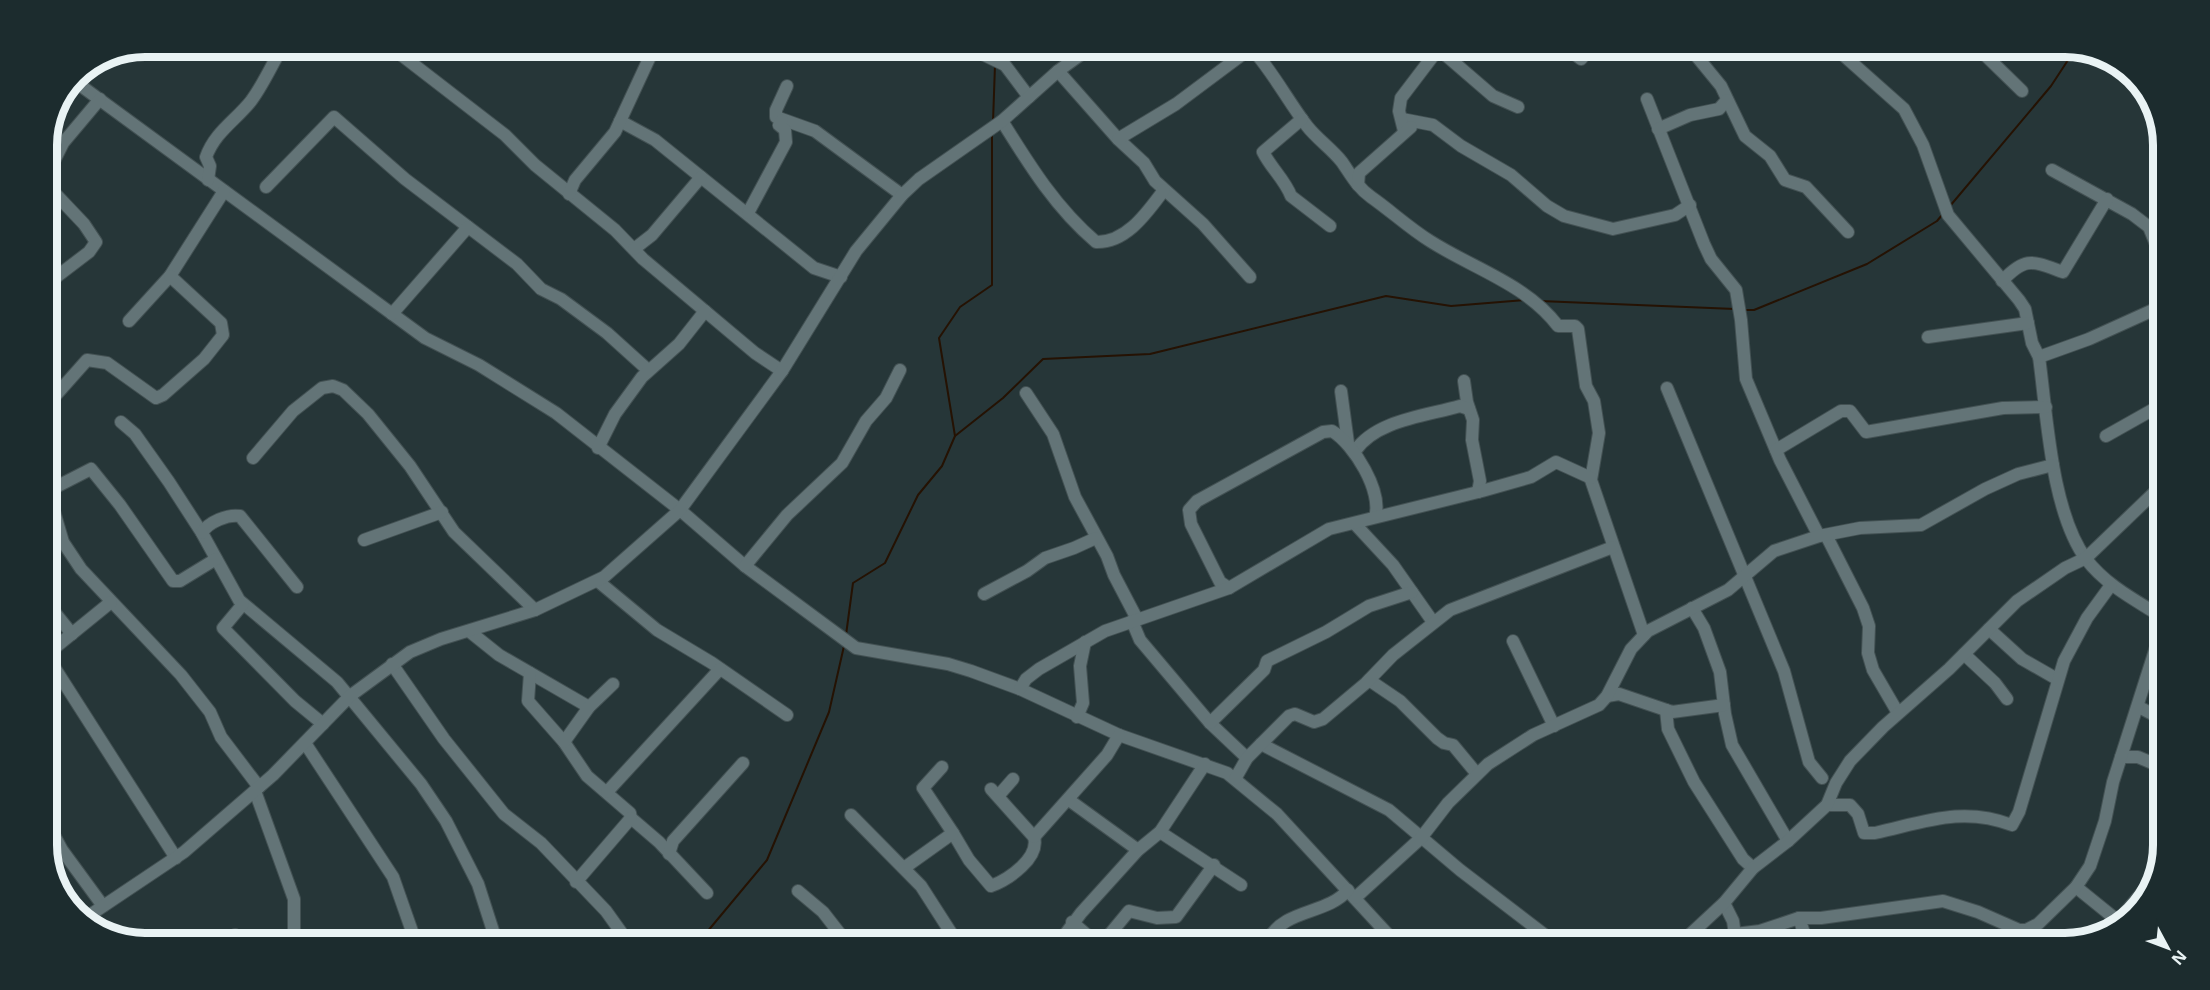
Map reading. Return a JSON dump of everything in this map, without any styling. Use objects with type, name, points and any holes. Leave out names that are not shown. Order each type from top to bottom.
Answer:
[{"type":"street","points":[[208,180],[210,166],[206,157],[210,146],[218,133],[250,101],[276,57]]},
{"type":"street","points":[[404,57],[506,135],[569,194],[705,311],[755,353],[782,371]]},
{"type":"street","points":[[569,194],[575,180],[615,132],[650,57]]},
{"type":"street","points":[[989,57],[1003,64],[1029,97]]},
{"type":"street","points":[[91,915],[176,858],[257,789],[350,696],[410,652],[535,610],[598,582],[680,510],[782,371],[856,251],[902,195],[919,179],[1002,121],[1077,57]]},
{"type":"street","points":[[1118,139],[1176,104],[1239,57]]},
{"type":"street","points":[[1258,57],[1302,119],[1354,177],[1428,240],[1509,283],[1528,299],[1548,311],[1558,326],[1575,326],[1578,329],[1586,386],[1594,401],[1599,433],[1599,447],[1591,478],[1644,635]]},
{"type":"street","points":[[1354,177],[1396,142],[1403,125],[1399,111],[1401,98],[1432,57]]},
{"type":"street","points":[[1448,57],[1493,96],[1518,107]]},
{"type":"street","points":[[1698,57],[1721,86],[1745,136],[1770,156],[1785,180],[1806,187],[1848,232]]},
{"type":"street","points":[[1846,57],[1904,109],[1923,145],[1942,204],[1953,225],[2025,309],[2032,343],[2039,357],[2053,465],[2069,522],[2086,558],[2110,585],[2153,612]]},
{"type":"street","points":[[1986,57],[2022,90]]},
{"type":"street","points":[[1058,71],[1118,139],[1144,163],[1164,190],[1203,224],[1250,277]]},
{"type":"street","points":[[81,85],[425,338],[479,365],[556,412],[598,448],[680,510],[745,566],[856,648],[948,664],[1020,689],[1119,735],[1205,764],[1236,779],[1277,814],[1387,933]]},
{"type":"street","points":[[787,86],[775,114],[782,120],[815,131],[902,195]]},
{"type":"street","points":[[57,155],[63,143],[100,99]]},
{"type":"street","points":[[1647,99],[1711,258],[1736,290],[1746,380],[1776,450],[1863,608],[1869,626],[1868,653],[1872,670],[1898,713]]},
{"type":"street","points":[[1658,129],[1690,115],[1719,108],[1728,100]]},
{"type":"street","points":[[266,187],[334,117],[396,172],[517,264],[541,289],[561,299],[607,333],[648,370]]},
{"type":"street","points":[[1302,119],[1263,152],[1269,165],[1289,188],[1291,196],[1330,226]]},
{"type":"street","points":[[748,213],[786,142],[785,130],[779,125],[782,120]]},
{"type":"street","points":[[620,121],[655,140],[814,268],[841,277]]},
{"type":"street","points":[[1002,121],[1044,188],[1060,208],[1096,242],[1104,242],[1132,228],[1164,190]]},
{"type":"street","points":[[1403,125],[1418,123],[1433,125],[1461,146],[1511,175],[1547,206],[1564,216],[1613,229],[1675,215],[1690,206]]},
{"type":"street","points":[[2052,170],[2107,199],[2153,230]]},
{"type":"street","points":[[634,249],[652,235],[701,177]]},
{"type":"street","points":[[129,321],[170,276],[224,191]]},
{"type":"street","points":[[57,196],[84,224],[96,242],[89,252],[57,276]]},
{"type":"street","points":[[2002,281],[2017,266],[2032,261],[2063,272],[2107,199]]},
{"type":"street","points":[[392,314],[468,227]]},
{"type":"street","points":[[57,394],[87,360],[107,363],[156,398],[163,395],[204,359],[223,335],[221,323],[170,276]]},
{"type":"street","points":[[2039,357],[2089,339],[2153,310]]},
{"type":"street","points":[[598,448],[615,414],[648,370],[679,344],[705,311]]},
{"type":"street","points":[[1928,338],[2028,324]]},
{"type":"street","points":[[745,566],[787,515],[842,463],[866,421],[886,398],[900,370]]},
{"type":"street","points":[[1464,381],[1473,420],[1472,440],[1480,481],[1478,492]]},
{"type":"street","points":[[253,458],[293,411],[322,388],[333,386],[347,392],[368,414],[422,482],[454,532],[535,610]]},
{"type":"street","points":[[1667,388],[1693,448],[1720,522],[1745,575],[1790,687],[1809,762],[1822,778]]},
{"type":"street","points":[[1341,392],[1351,447],[1377,500],[1375,517]]},
{"type":"street","points":[[1026,393],[1053,434],[1075,497],[1095,538],[1107,556],[1113,575],[1135,620],[1140,640],[1210,723],[1247,758]]},
{"type":"street","points":[[1351,447],[1378,430],[1460,405],[1469,409]]},
{"type":"street","points":[[1776,450],[1841,411],[1850,411],[1866,432],[2003,408],[2046,407]]},
{"type":"street","points":[[2106,436],[2153,410]]},
{"type":"street","points":[[122,422],[135,434],[202,533],[232,591],[243,604],[317,662],[350,696],[400,757],[446,821],[478,885],[494,933]]},
{"type":"street","points":[[1222,587],[1191,524],[1189,510],[1192,506],[1323,432],[1332,431],[1351,447]]},
{"type":"street","points":[[1020,689],[1026,679],[1039,669],[1085,642],[1222,587],[1319,534],[1360,526],[1375,517],[1531,477],[1556,462],[1591,478]]},
{"type":"street","points":[[1274,933],[1285,920],[1352,894],[1423,836],[1448,803],[1477,774],[1533,735],[1599,705],[1607,696],[1631,649],[1644,635],[1728,590],[1774,551],[1823,535],[1872,526],[1921,525],[2018,474],[2053,465]]},
{"type":"street","points":[[57,485],[84,471],[91,469],[96,473],[173,581],[180,581],[216,559]]},
{"type":"street","points":[[1692,933],[1724,903],[1752,868],[1788,842],[1827,805],[1836,783],[1850,761],[1898,713],[1964,654],[2017,601],[2037,586],[2086,558],[2153,495]]},
{"type":"street","points":[[364,540],[442,512]]},
{"type":"street","points":[[202,533],[210,524],[234,515],[240,516],[297,587]]},
{"type":"street","points":[[57,524],[63,542],[81,570],[181,675],[210,712],[221,737],[257,789],[294,899],[294,933]]},
{"type":"street","points":[[1360,526],[1433,622]]},
{"type":"street","points":[[984,594],[1027,571],[1045,558],[1095,538]]},
{"type":"street","points":[[1236,779],[1247,758],[1292,714],[1318,722],[1369,680],[1394,654],[1450,610],[1468,601],[1613,547]]},
{"type":"street","points":[[598,582],[657,630],[720,669],[787,715]]},
{"type":"street","points":[[1827,805],[1850,805],[1858,814],[1864,833],[1875,833],[1963,814],[1989,816],[2012,825],[2019,812],[2045,728],[2057,679],[2073,640],[2110,585]]},
{"type":"street","points":[[1210,723],[1264,670],[1266,662],[1326,632],[1369,606],[1412,592]]},
{"type":"street","points":[[57,647],[111,602]]},
{"type":"street","points":[[243,604],[224,628],[295,701],[323,724]]},
{"type":"street","points":[[1692,608],[1704,628],[1720,672],[1732,745],[1788,842]]},
{"type":"street","points":[[57,615],[72,634]]},
{"type":"street","points":[[1989,629],[2022,659],[2057,679]]},
{"type":"street","points":[[469,631],[499,655],[589,707]]},
{"type":"street","points":[[1513,641],[1554,726]]},
{"type":"street","points":[[1077,717],[1083,703],[1080,666],[1085,642]]},
{"type":"street","points":[[1964,654],[1995,683],[2007,699]]},
{"type":"street","points":[[1753,933],[1799,918],[1821,918],[1942,901],[2026,930],[2038,924],[2076,887],[2090,866],[2121,757],[2153,660]]},
{"type":"street","points":[[392,664],[444,739],[504,814],[530,833],[615,922],[621,933]]},
{"type":"street","points":[[607,792],[720,669]]},
{"type":"street","points":[[57,671],[176,858]]},
{"type":"street","points":[[530,673],[528,701],[564,742],[580,769],[630,813],[631,818],[706,893]]},
{"type":"street","points":[[1369,680],[1400,701],[1437,738],[1454,745],[1477,774]]},
{"type":"street","points":[[564,742],[589,707],[613,684]]},
{"type":"street","points":[[1607,696],[1619,694],[1666,710],[1686,712],[1724,705]]},
{"type":"street","points":[[2139,707],[2153,714]]},
{"type":"street","points":[[1666,710],[1668,729],[1694,782],[1743,859],[1752,868]]},
{"type":"street","points":[[1034,837],[1107,755],[1119,735]]},
{"type":"street","points":[[305,743],[393,877],[413,933]]},
{"type":"street","points":[[1261,744],[1389,810],[1423,836],[1460,870],[1542,933]]},
{"type":"street","points":[[2121,757],[2138,757],[2153,763]]},
{"type":"street","points":[[669,854],[673,841],[743,763]]},
{"type":"street","points":[[1065,933],[1072,922],[1138,850],[1160,831],[1205,764]]},
{"type":"street","points":[[942,767],[923,788],[969,860],[991,886],[1007,878],[1034,854],[1037,846],[1034,837],[995,792],[1013,778]]},
{"type":"street","points":[[1069,800],[1138,850]]},
{"type":"street","points":[[851,815],[921,886],[951,933]]},
{"type":"street","points":[[576,882],[631,818]]},
{"type":"street","points":[[1160,831],[1241,885]]},
{"type":"street","points":[[904,868],[952,833]]},
{"type":"street","points":[[57,841],[103,906]]},
{"type":"street","points":[[1111,933],[1129,911],[1157,918],[1176,917],[1214,865]]},
{"type":"street","points":[[2076,887],[2113,919]]},
{"type":"street","points":[[798,891],[823,912],[839,933]]},
{"type":"street","points":[[1724,903],[1733,921],[1734,933]]},
{"type":"street","points":[[1799,918],[1804,933]]},
{"type":"street","points":[[1072,922],[1085,933]]},
{"type":"waterway","points":[[1950,206],[2051,86],[2070,58]]},
{"type":"waterway","points":[[993,122],[995,65]]},
{"type":"waterway","points":[[955,436],[939,338],[960,307],[992,285],[992,134]]},
{"type":"waterway","points":[[1744,310],[1754,310],[1867,264],[1937,221],[1942,215]]},
{"type":"waterway","points":[[846,635],[853,583],[885,563],[918,495],[942,466],[955,436],[1003,398],[1043,359],[1150,354],[1386,296],[1451,306],[1525,300]]},
{"type":"waterway","points":[[1540,301],[1735,309]]},
{"type":"waterway","points":[[706,933],[767,860],[829,712],[844,646]]}]
